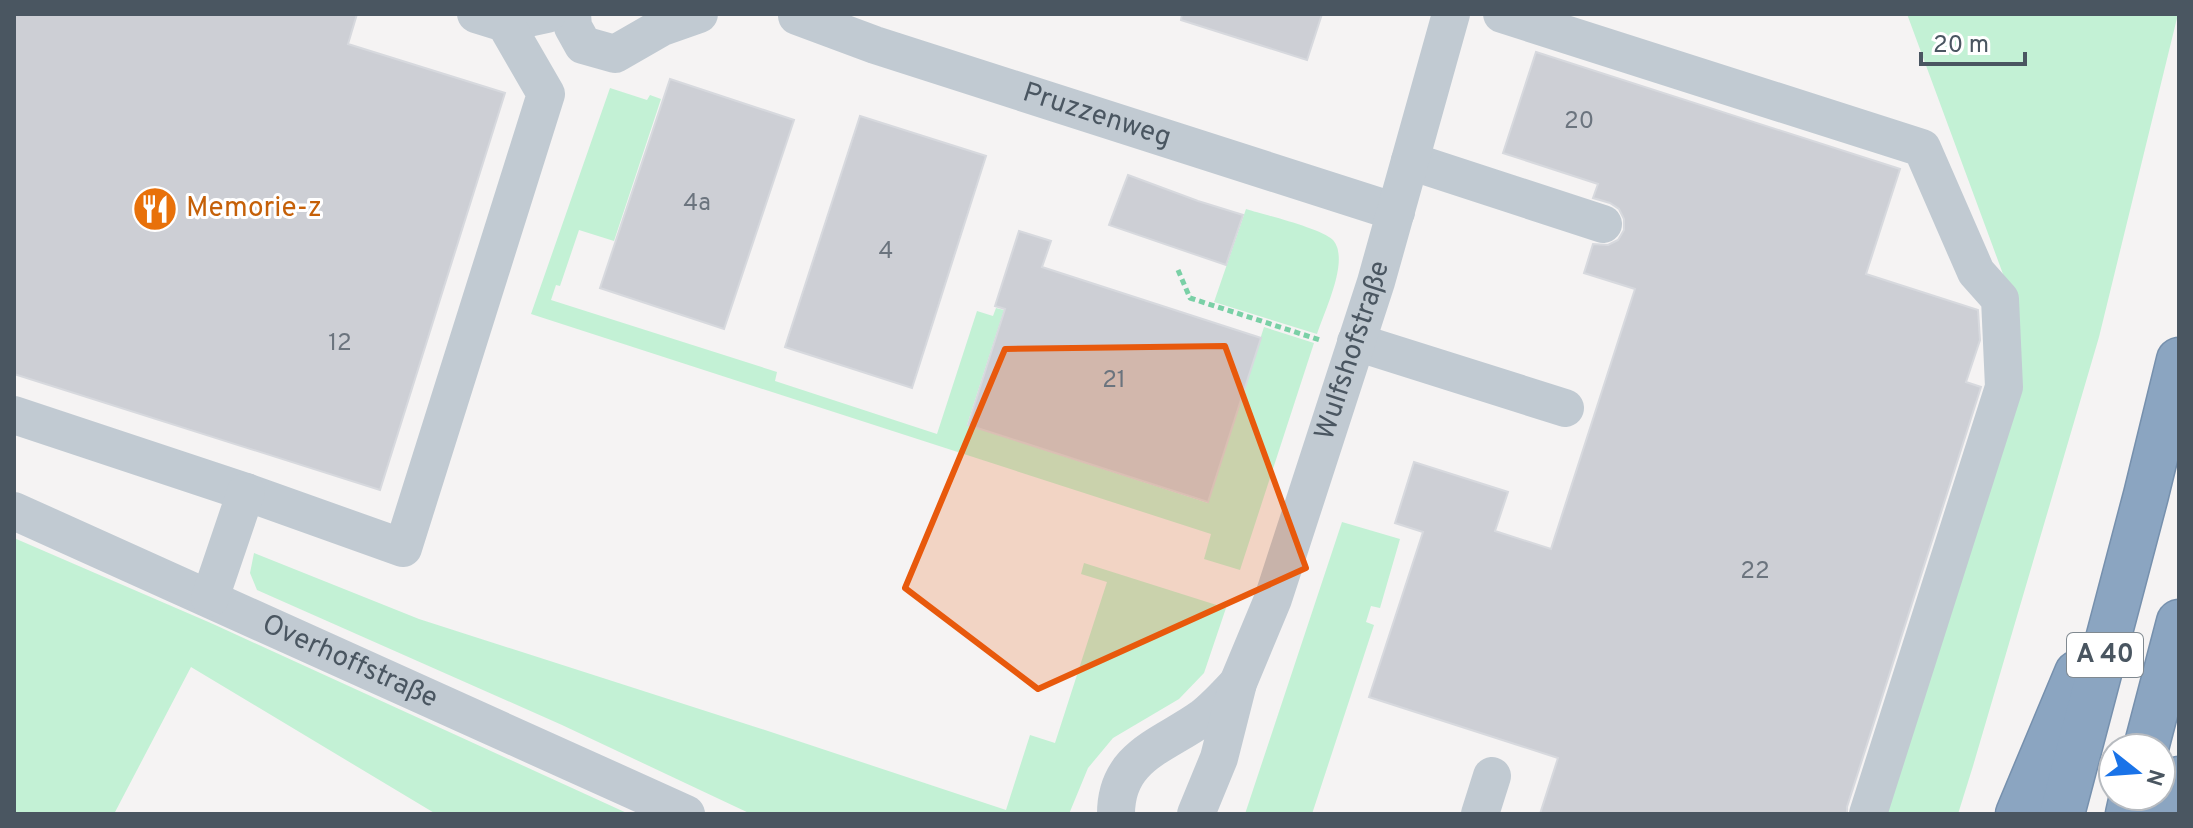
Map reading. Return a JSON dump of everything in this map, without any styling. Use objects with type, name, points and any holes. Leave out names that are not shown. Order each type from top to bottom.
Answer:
[{"type":"highway","name":"A 40","points":[[2062,814],[2179,360]]},
{"type":"highway","points":[[2018,814],[2119,575],[2146,495]]},
{"type":"highway","name":"A 40","points":[[2150,732],[2179,622]]},
{"type":"highway","points":[[2170,814],[2179,779]]},
{"type":"street","points":[[490,18],[547,14]]},
{"type":"street","points":[[572,14],[573,27],[583,45],[615,54],[662,27],[699,14]]},
{"type":"street","name":"Wulfshofstraße","points":[[1196,814],[1219,758],[1238,683],[1273,599],[1339,342],[1396,212],[1451,14]]},
{"type":"street","points":[[1502,14],[1922,148],[1976,272],[2000,299],[2004,387],[1868,814]]},
{"type":"street","name":"Pruzzenweg","points":[[788,15],[1396,212]]},
{"type":"street","points":[[14,415],[403,548],[546,94],[490,18]]},
{"type":"street","points":[[1410,161],[1603,224]]},
{"type":"street","points":[[1339,342],[1565,408]]},
{"type":"street","points":[[210,598],[246,492]]},
{"type":"street","name":"Overhoffstraße","points":[[14,511],[686,814]]},
{"type":"street","name":"Wulfshofstraße","points":[[1116,814],[1116,798],[1135,761],[1204,717],[1238,683]]},
{"type":"street","points":[[1480,814],[1492,776]]},
{"type":"path","points":[[1178,270],[1190,298],[1339,342]]},
{"type":"highlighted area","points":[[1225,346],[1306,568],[1038,689],[905,588],[1005,349]]},
{"type":"green space","points":[[1907,14],[2178,14],[2099,337],[1958,814],[1883,814],[2010,293]]},
{"type":"green space","points":[[610,88],[647,100],[650,95],[661,99],[614,241],[579,230],[560,286],[556,285],[551,300],[777,372],[775,381],[937,434],[977,311],[993,316],[996,308],[1004,310],[967,425],[1208,503],[1264,327],[1314,343],[1240,570],[1204,559],[1211,534],[531,314]]},
{"type":"green space","points":[[1246,209],[1292,222],[1333,240],[1338,250],[1338,270],[1317,334],[1214,302]]},
{"type":"green space","points":[[1342,522],[1400,539],[1380,608],[1371,606],[1366,622],[1374,625],[1312,814],[1245,814]]},
{"type":"green space","points":[[14,538],[213,624],[629,814],[436,814],[191,667],[114,814],[14,814]]},
{"type":"green space","points":[[254,553],[419,619],[1006,810],[1030,735],[1055,743],[1107,582],[1081,574],[1084,563],[1226,608],[1204,673],[1179,699],[1113,738],[1088,768],[1069,814],[751,814],[562,725],[257,590],[250,573]]},
{"type":"building","name":"Memorie-z","points":[[14,14],[357,14],[348,44],[505,93],[380,490],[14,374]]},
{"type":"building","points":[[1182,14],[1322,14],[1307,60],[1181,20]]},
{"type":"building","points":[[1536,52],[1900,169],[1866,274],[1978,310],[1980,340],[1966,382],[1981,387],[1847,814],[1540,814],[1558,758],[1369,697],[1423,532],[1395,523],[1414,462],[1508,492],[1495,531],[1551,549],[1635,289],[1584,273],[1593,244],[1608,245],[1618,240],[1624,230],[1624,219],[1619,209],[1593,198],[1598,184],[1503,153]]},
{"type":"building","points":[[670,79],[794,120],[724,329],[600,288]]},
{"type":"building","points":[[860,116],[986,156],[912,388],[785,347]]},
{"type":"building","points":[[1128,175],[1243,215],[1226,265],[1109,225]]},
{"type":"building","points":[[1019,231],[1051,241],[1042,267],[1261,338],[1208,502],[968,425],[1005,309],[995,306]]},
{"type":"place","name":"Memorie-z","points":[[155,209]]}]
